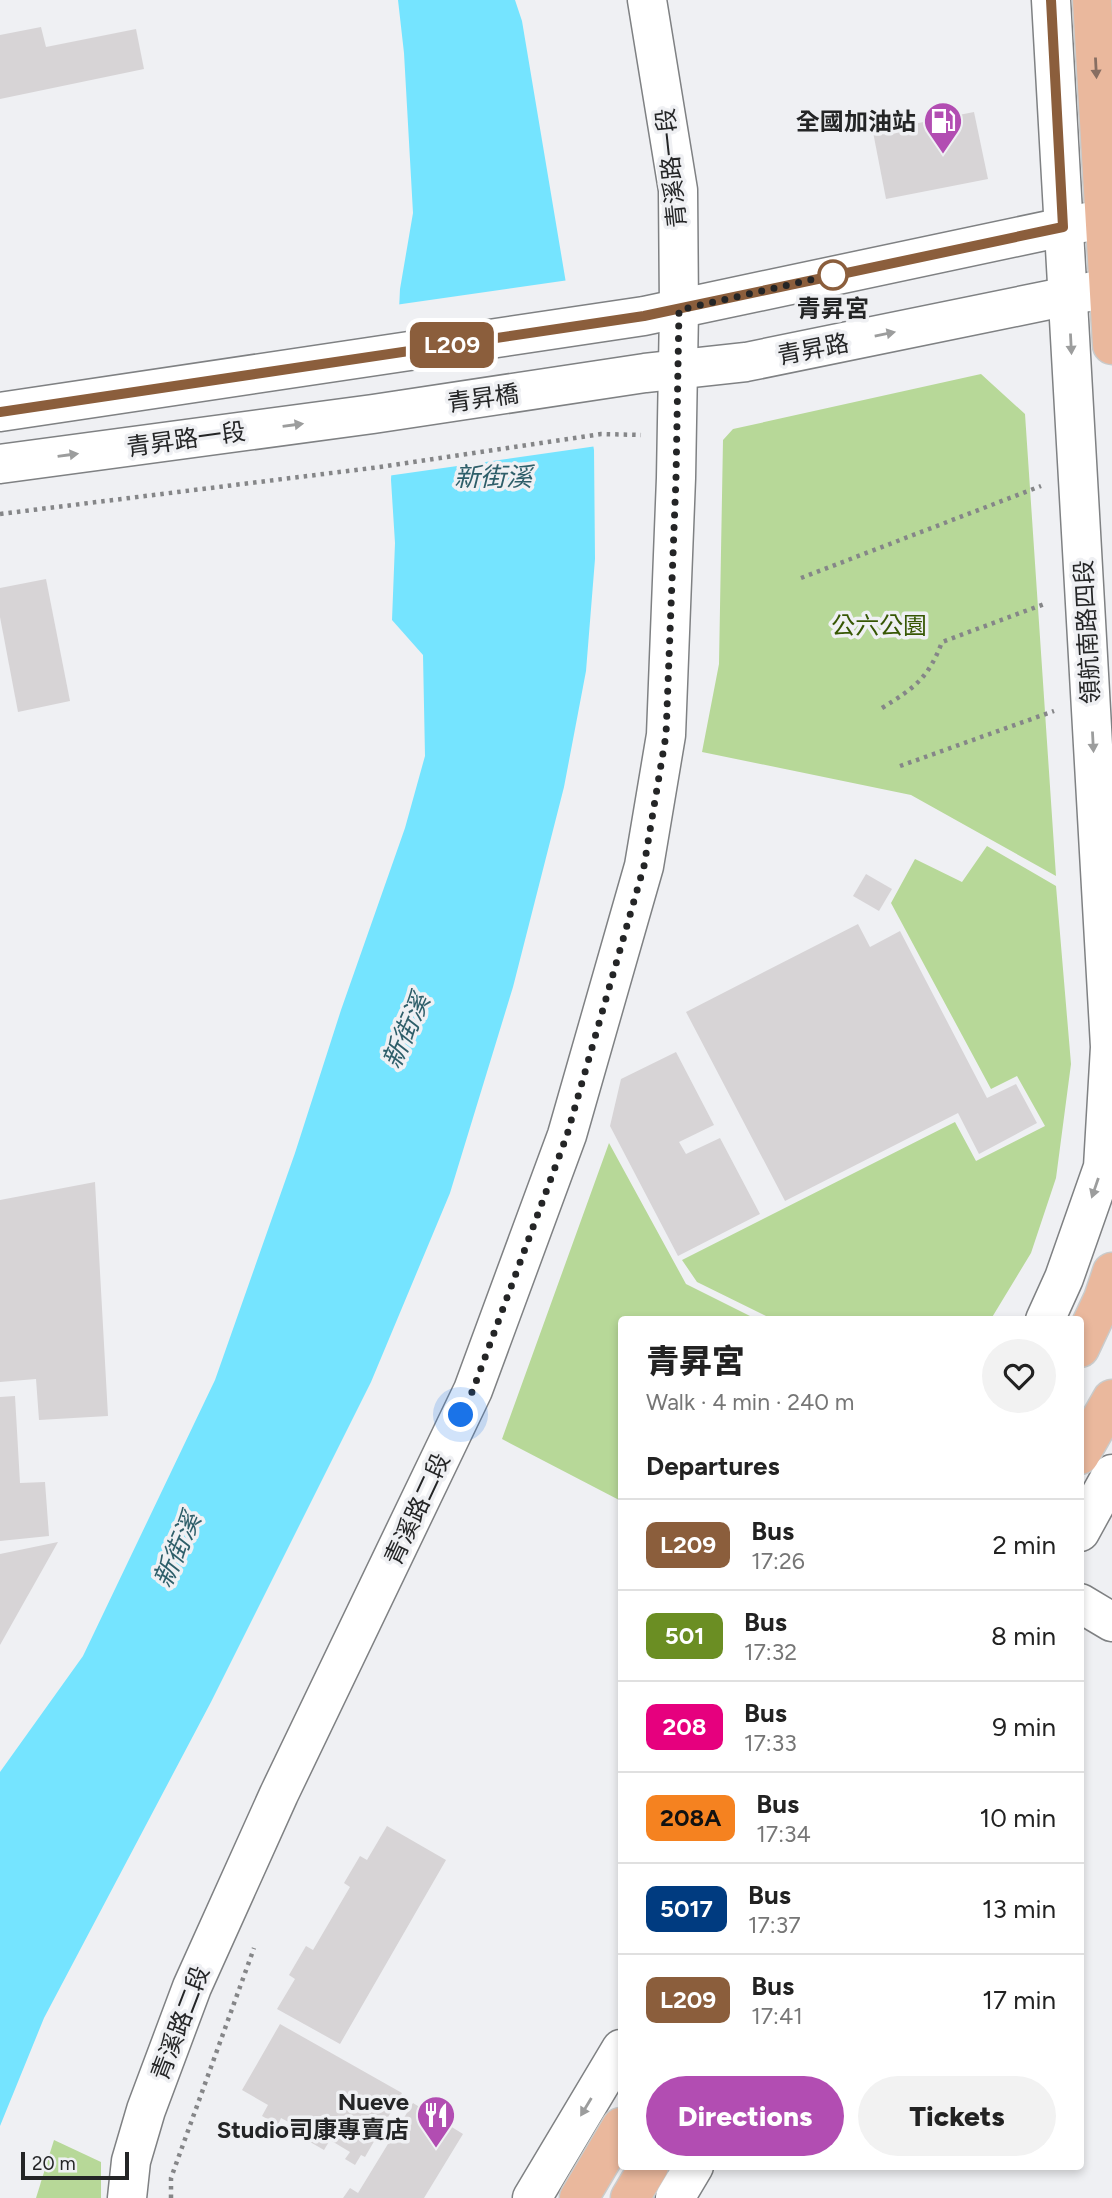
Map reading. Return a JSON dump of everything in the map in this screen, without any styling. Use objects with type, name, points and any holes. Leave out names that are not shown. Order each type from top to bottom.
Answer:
[{"type":"main road","points":[[1092,0],[1109,219],[1112,345]]},
{"type":"main road","points":[[1084,1339],[1112,1272]]},
{"type":"main road","points":[[1084,1448],[1112,1399]]},
{"type":"main road","points":[[579,2198],[618,2132]]},
{"type":"main road","points":[[630,2198],[647,2170]]},
{"type":"street","name":"青溪路一段","points":[[647,0],[678,190],[678,339]]},
{"type":"street","name":"領航南路四段","points":[[1047,1316],[1064,1278],[1103,1167],[1110,1047],[1051,0]]},
{"type":"street","name":"青昇路","points":[[594,381],[678,339],[757,290],[1109,219]]},
{"type":"street","name":"青昇路","points":[[0,412],[365,359],[585,323],[678,339],[746,362],[1110,288]]},
{"type":"street","name":"青溪路二段","points":[[127,2198],[131,2161],[146,2110],[192,1987],[279,1794],[473,1390],[567,1135],[644,866],[666,735],[676,478],[678,339]]},
{"type":"street","name":"青昇橋","points":[[373,414],[594,381]]},
{"type":"street","name":"青昇路一段","points":[[0,464],[373,414]]},
{"type":"street","points":[[1084,1525],[1112,1474]]},
{"type":"street","points":[[1084,1606],[1112,1622]]},
{"type":"street","points":[[532,2198],[618,2054]]},
{"type":"street","points":[[675,2198],[692,2170]]},
{"type":"path","points":[[0,514],[380,467],[601,433],[645,435]]},
{"type":"path","points":[[800,578],[1041,486]]},
{"type":"path","points":[[882,708],[913,689],[933,664],[942,642],[1048,603]]},
{"type":"path","points":[[900,766],[1055,710]]},
{"type":"green space","name":"公六公園","points":[[981,374],[1025,414],[1056,876],[911,795],[702,752],[719,664],[723,440],[733,429]]},
{"type":"green space","points":[[987,846],[1056,886],[1071,1064],[1056,1178],[1031,1253],[993,1316],[766,1316],[697,1282],[682,1260],[955,1122],[976,1161],[1045,1126],[1017,1076],[991,1089],[891,903],[915,859],[962,882]]},
{"type":"green space","points":[[609,1143],[686,1284],[750,1316],[618,1316],[618,1499],[502,1439]]},
{"type":"green space","points":[[54,2140],[101,2162],[101,2198],[36,2198]]},
{"type":"water","name":"新街溪","points":[[398,0],[515,0],[522,21],[594,450],[595,559],[586,671],[564,787],[513,987],[450,1193],[371,1382],[211,1702],[44,2018],[0,2126],[0,1772],[83,1656],[215,1380],[405,828],[425,756],[423,655],[392,620],[395,543],[391,480],[400,289],[413,213],[404,53]]},
{"type":"pier","points":[[569,280],[597,446],[387,476],[395,305]]},
{"type":"building","points":[[41,27],[46,47],[136,29],[144,69],[0,99],[0,35]]},
{"type":"building","points":[[974,112],[988,179],[886,199],[873,132]]},
{"type":"building","points":[[46,579],[70,701],[18,712],[0,617],[0,588]]},
{"type":"building","points":[[866,874],[892,889],[879,911],[853,896]]},
{"type":"building","points":[[858,924],[870,947],[900,931],[987,1098],[1016,1084],[1037,1123],[979,1154],[958,1113],[785,1201],[686,1012]]},
{"type":"building","points":[[676,1052],[714,1125],[679,1142],[686,1154],[720,1138],[760,1214],[678,1256],[610,1126],[621,1079]]},
{"type":"building","points":[[95,1182],[108,1416],[39,1420],[36,1379],[0,1382],[0,1200]]},
{"type":"building","points":[[15,1396],[20,1483],[45,1482],[49,1536],[0,1541],[0,1397]]},
{"type":"building","points":[[58,1542],[0,1645],[0,1554]]},
{"type":"building","points":[[387,1826],[446,1860],[340,2044],[277,2009],[295,1979],[289,1975],[306,1946],[313,1950],[350,1887],[344,1883],[360,1856],[367,1860]]},
{"type":"building","points":[[280,2024],[402,2093],[365,2157],[361,2155],[355,2165],[345,2159],[350,2152],[330,2140],[324,2150],[291,2131],[294,2125],[281,2118],[278,2125],[262,2116],[268,2105],[242,2090]]},
{"type":"building","points":[[413,2103],[463,2134],[424,2198],[343,2198],[350,2188],[358,2193]]},
{"type":"bus line","name":"L209","points":[[0,412],[679,310],[757,290],[1063,227],[1051,0]]},
{"type":"place","name":"全國加油站","points":[[943,155]]},
{"type":"place","name":"青昇宮","points":[[833,275]]},
{"type":"place","name":"Nueve Studio司康專賣店","points":[[436,2149]]},
{"type":"route","points":[[461,1415],[473,1390],[567,1135],[644,866],[666,735],[676,478],[679,310],[836,274],[833,275]]}]
